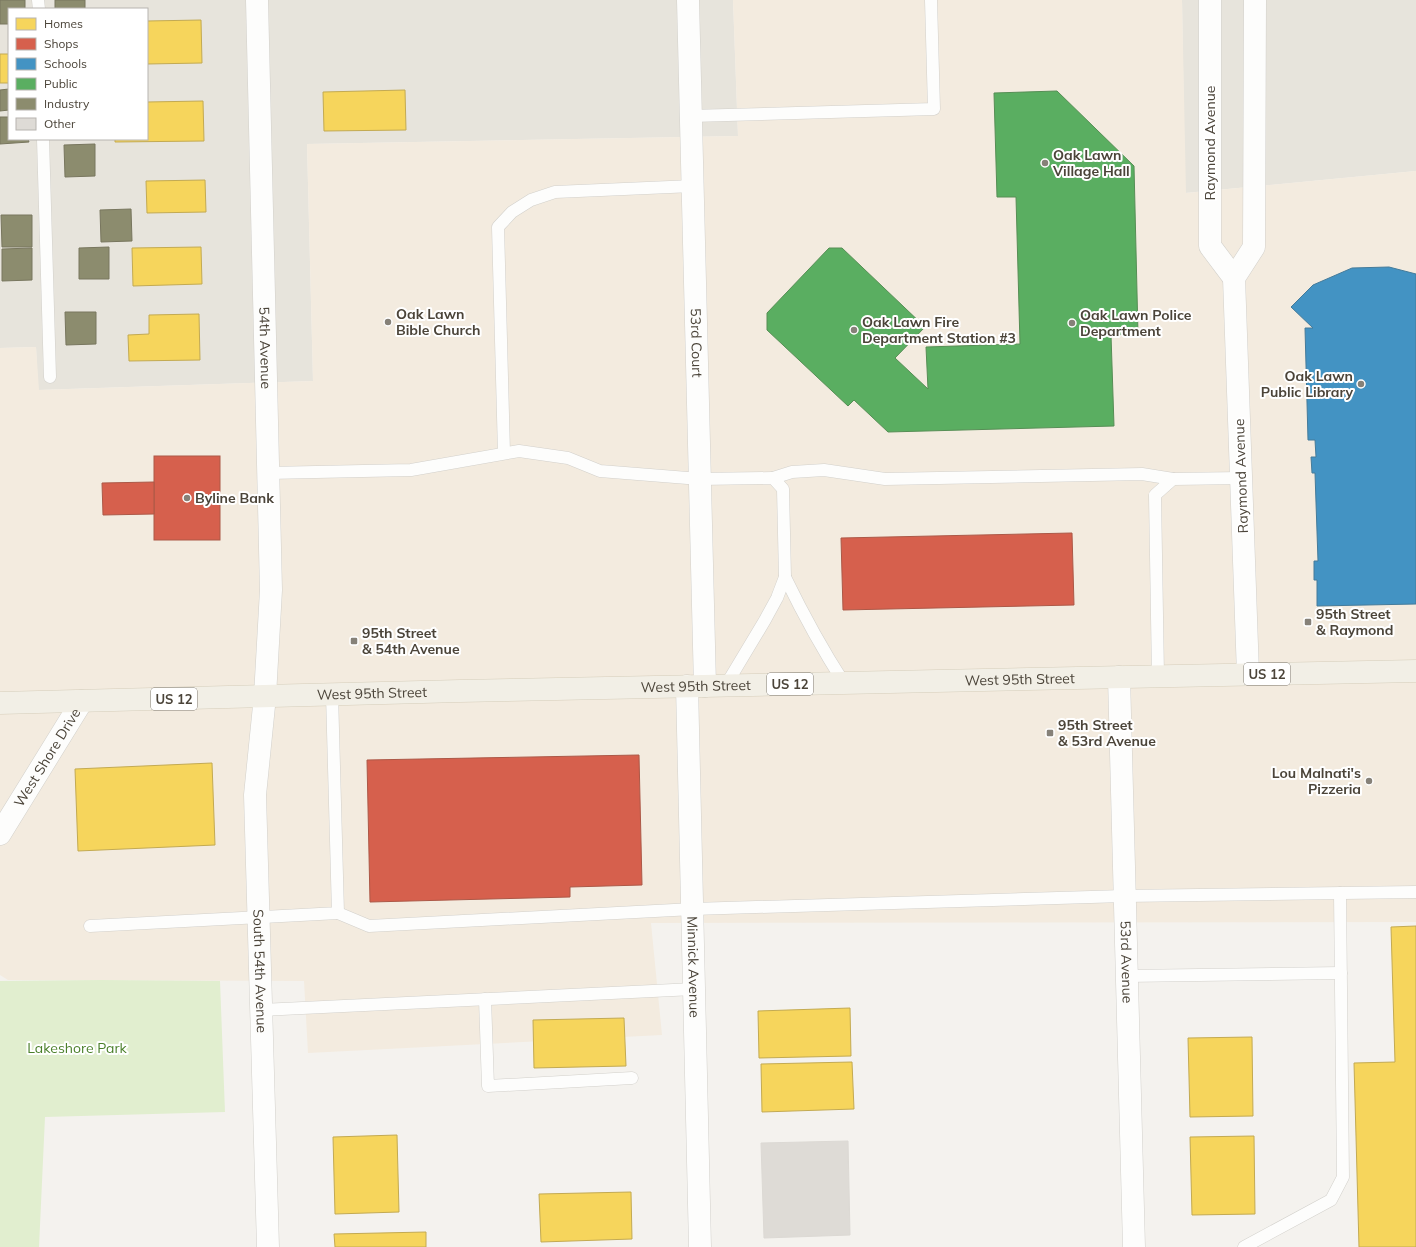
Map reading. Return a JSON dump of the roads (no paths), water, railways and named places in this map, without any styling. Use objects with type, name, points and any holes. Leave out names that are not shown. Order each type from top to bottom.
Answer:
[{"type":"main road","name":"West 95th Street","points":[[0,703],[1119,676],[1416,671]]},
{"type":"street","name":"54th Avenue","points":[[256,0],[271,590],[265,696]]},
{"type":"street","name":"53rd Court","points":[[688,0],[700,479],[696,686]]},
{"type":"street","name":"Raymond Avenue","points":[[1210,0],[1210,246],[1234,278],[1248,674]]},
{"type":"street","points":[[1234,278],[1254,247],[1255,0]]},
{"type":"street","name":"53rd Avenue","points":[[1119,676],[1134,1247]]},
{"type":"street","name":"Minnick Avenue","points":[[696,686],[693,909],[700,1247]]},
{"type":"street","name":"South 54th Avenue","points":[[265,696],[255,795],[268,1247]]},
{"type":"street","name":"West Shore Drive","points":[[0,834],[82,701]]},
{"type":"lane","points":[[691,116],[934,109],[931,0]]},
{"type":"lane","points":[[43,140],[50,377]]},
{"type":"lane","points":[[504,453],[498,228],[512,212],[531,200],[555,192],[693,186]]},
{"type":"lane","points":[[268,472],[411,470],[519,451],[568,458],[600,471],[700,479],[773,478],[792,472],[824,470],[885,479],[1142,474],[1173,479],[1241,478]]},
{"type":"lane","points":[[726,685],[765,620],[785,577],[783,489],[773,478]]},
{"type":"lane","points":[[1158,676],[1155,495],[1173,479]]},
{"type":"lane","points":[[785,577],[820,645],[844,683]]},
{"type":"lane","points":[[332,694],[338,913]]},
{"type":"lane","points":[[90,926],[338,913],[369,926],[693,909],[1124,896],[1416,892]]},
{"type":"lane","points":[[1244,1247],[1331,1200],[1343,1177],[1340,893]]},
{"type":"lane","points":[[1126,976],[1341,973]]},
{"type":"lane","points":[[261,1010],[694,989]]},
{"type":"lane","points":[[485,999],[488,1086],[632,1078]]},
{"type":"place","name":"Oak Lawn Village Hall","points":[[1045,163]]},
{"type":"place","name":"Oak Lawn Bible Church","points":[[388,322]]},
{"type":"place","name":"Oak Lawn Police Department","points":[[1072,323]]},
{"type":"place","name":"Oak Lawn Fire Department Station #3","points":[[854,330]]},
{"type":"place","name":"Oak Lawn Public Library","points":[[1361,384]]},
{"type":"place","name":"Byline Bank","points":[[187,498]]},
{"type":"place","name":"95th Street & Raymond","points":[[1308,622]]},
{"type":"place","name":"95th Street & 54th Avenue","points":[[354,641]]},
{"type":"place","name":"95th Street & 53rd Avenue","points":[[1050,733]]},
{"type":"place","name":"Lou Malnati's Pizzeria","points":[[1369,781]]},
{"type":"park label","name":"Lakeshore Park","points":[[77,1048]]}]
